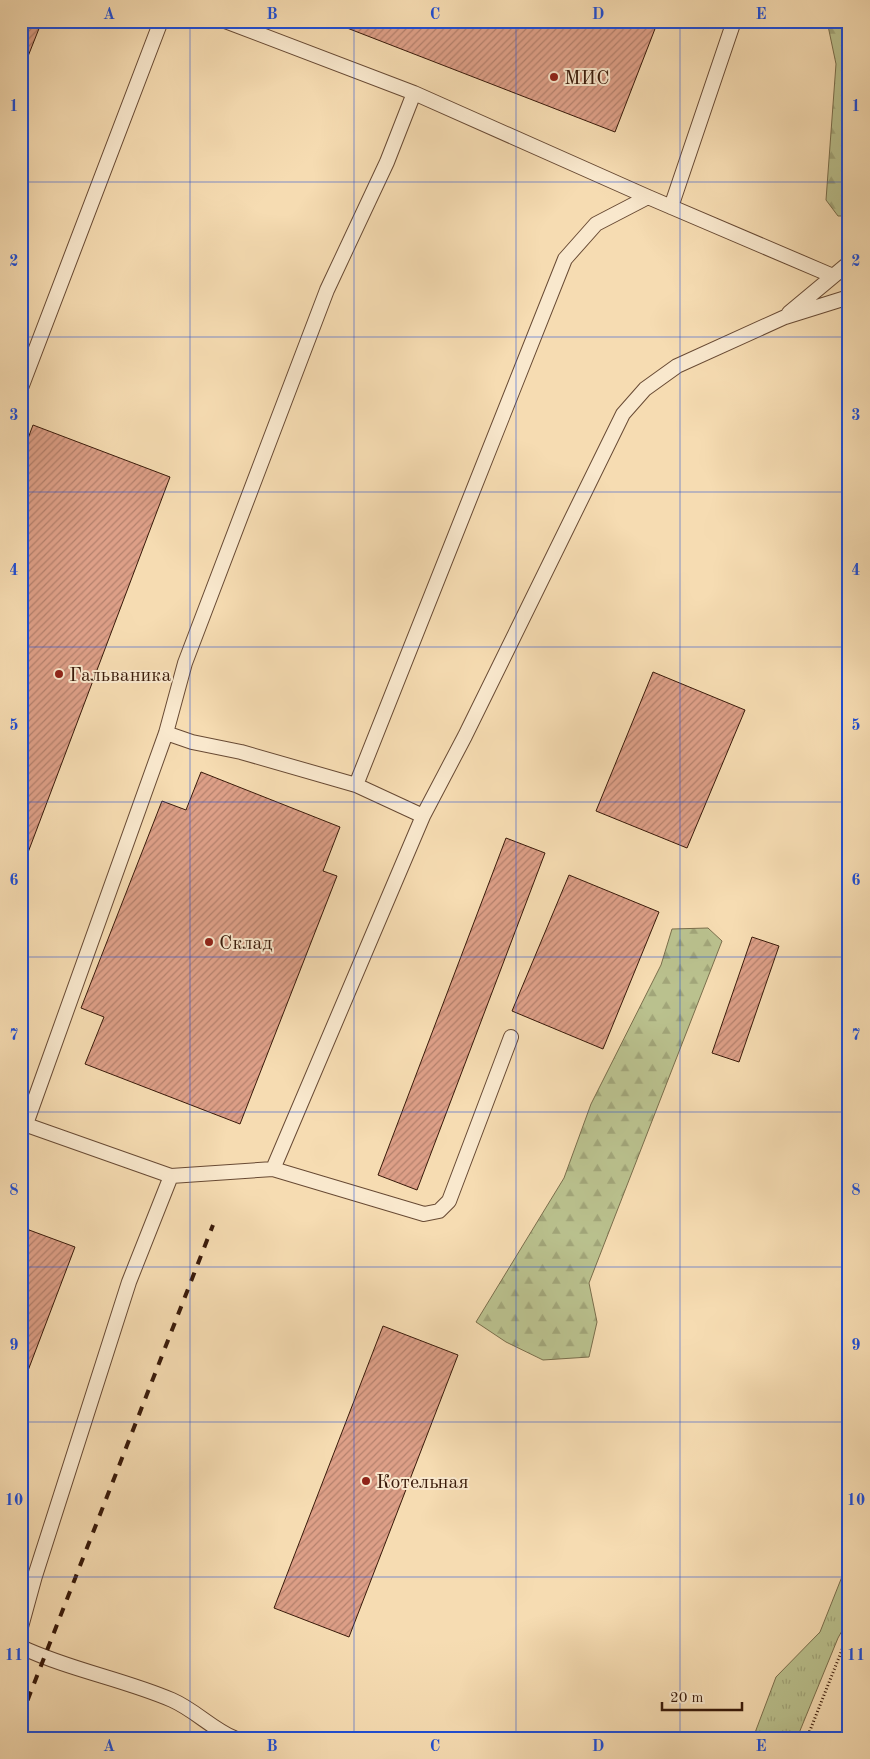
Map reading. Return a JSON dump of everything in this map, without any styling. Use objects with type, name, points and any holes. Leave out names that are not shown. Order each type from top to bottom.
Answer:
[{"type":"lane","points":[[21,388],[161,21]]},
{"type":"lane","points":[[225,21],[414,94],[834,276]]},
{"type":"lane","points":[[671,207],[734,21]]},
{"type":"lane","points":[[414,94],[387,162],[324,299],[185,663],[166,734],[23,1124],[171,1176],[273,1169],[424,1214],[439,1211],[450,1201],[511,1037]]},
{"type":"lane","points":[[356,785],[565,259],[596,224],[648,197]]},
{"type":"lane","points":[[785,316],[849,263]]},
{"type":"lane","points":[[273,1169],[423,816],[465,736],[623,414],[645,389],[677,366],[785,316],[849,297]]},
{"type":"lane","points":[[166,734],[192,742],[241,752],[356,785],[423,816]]},
{"type":"lane","points":[[21,1627],[35,1576],[129,1282],[171,1176]]},
{"type":"lane","points":[[21,1647],[44,1658],[174,1701],[219,1732],[234,1738]]},
{"type":"path","points":[[807,1738],[849,1632]]},
{"type":"green space","points":[[827,21],[849,21],[849,216],[838,216],[826,200],[836,64]]},
{"type":"green space","points":[[708,928],[722,941],[589,1283],[597,1322],[589,1357],[543,1360],[506,1342],[476,1322],[564,1178],[591,1104],[661,965],[672,929]]},
{"type":"green space","points":[[849,1559],[849,1618],[838,1638],[797,1738],[753,1738],[776,1677],[820,1632]]},
{"type":"building","points":[[21,21],[42,21],[21,74]]},
{"type":"building","name":"МИС","points":[[329,21],[658,21],[615,132]]},
{"type":"building","name":"Гальваника","points":[[33,425],[170,477],[21,871],[21,457]]},
{"type":"building","points":[[653,672],[745,710],[687,848],[596,811]]},
{"type":"building","name":"Склад","points":[[201,772],[340,827],[323,871],[337,876],[240,1124],[85,1064],[104,1017],[81,1008],[162,801],[186,810]]},
{"type":"building","points":[[506,838],[545,853],[417,1190],[378,1175]]},
{"type":"building","points":[[569,875],[659,912],[603,1049],[512,1011]]},
{"type":"building","points":[[752,937],[779,946],[739,1062],[712,1053]]},
{"type":"building","points":[[21,1227],[75,1247],[21,1389]]},
{"type":"building","name":"Котельная","points":[[383,1326],[458,1355],[349,1637],[274,1608]]},
{"type":"railway","points":[[21,1717],[213,1225]]},
{"type":"place","name":"МИС","points":[[554,77]]},
{"type":"place","name":"Гальваника","points":[[59,674]]},
{"type":"place","name":"Склад","points":[[209,942]]},
{"type":"place","name":"Котельная","points":[[366,1481]]}]
